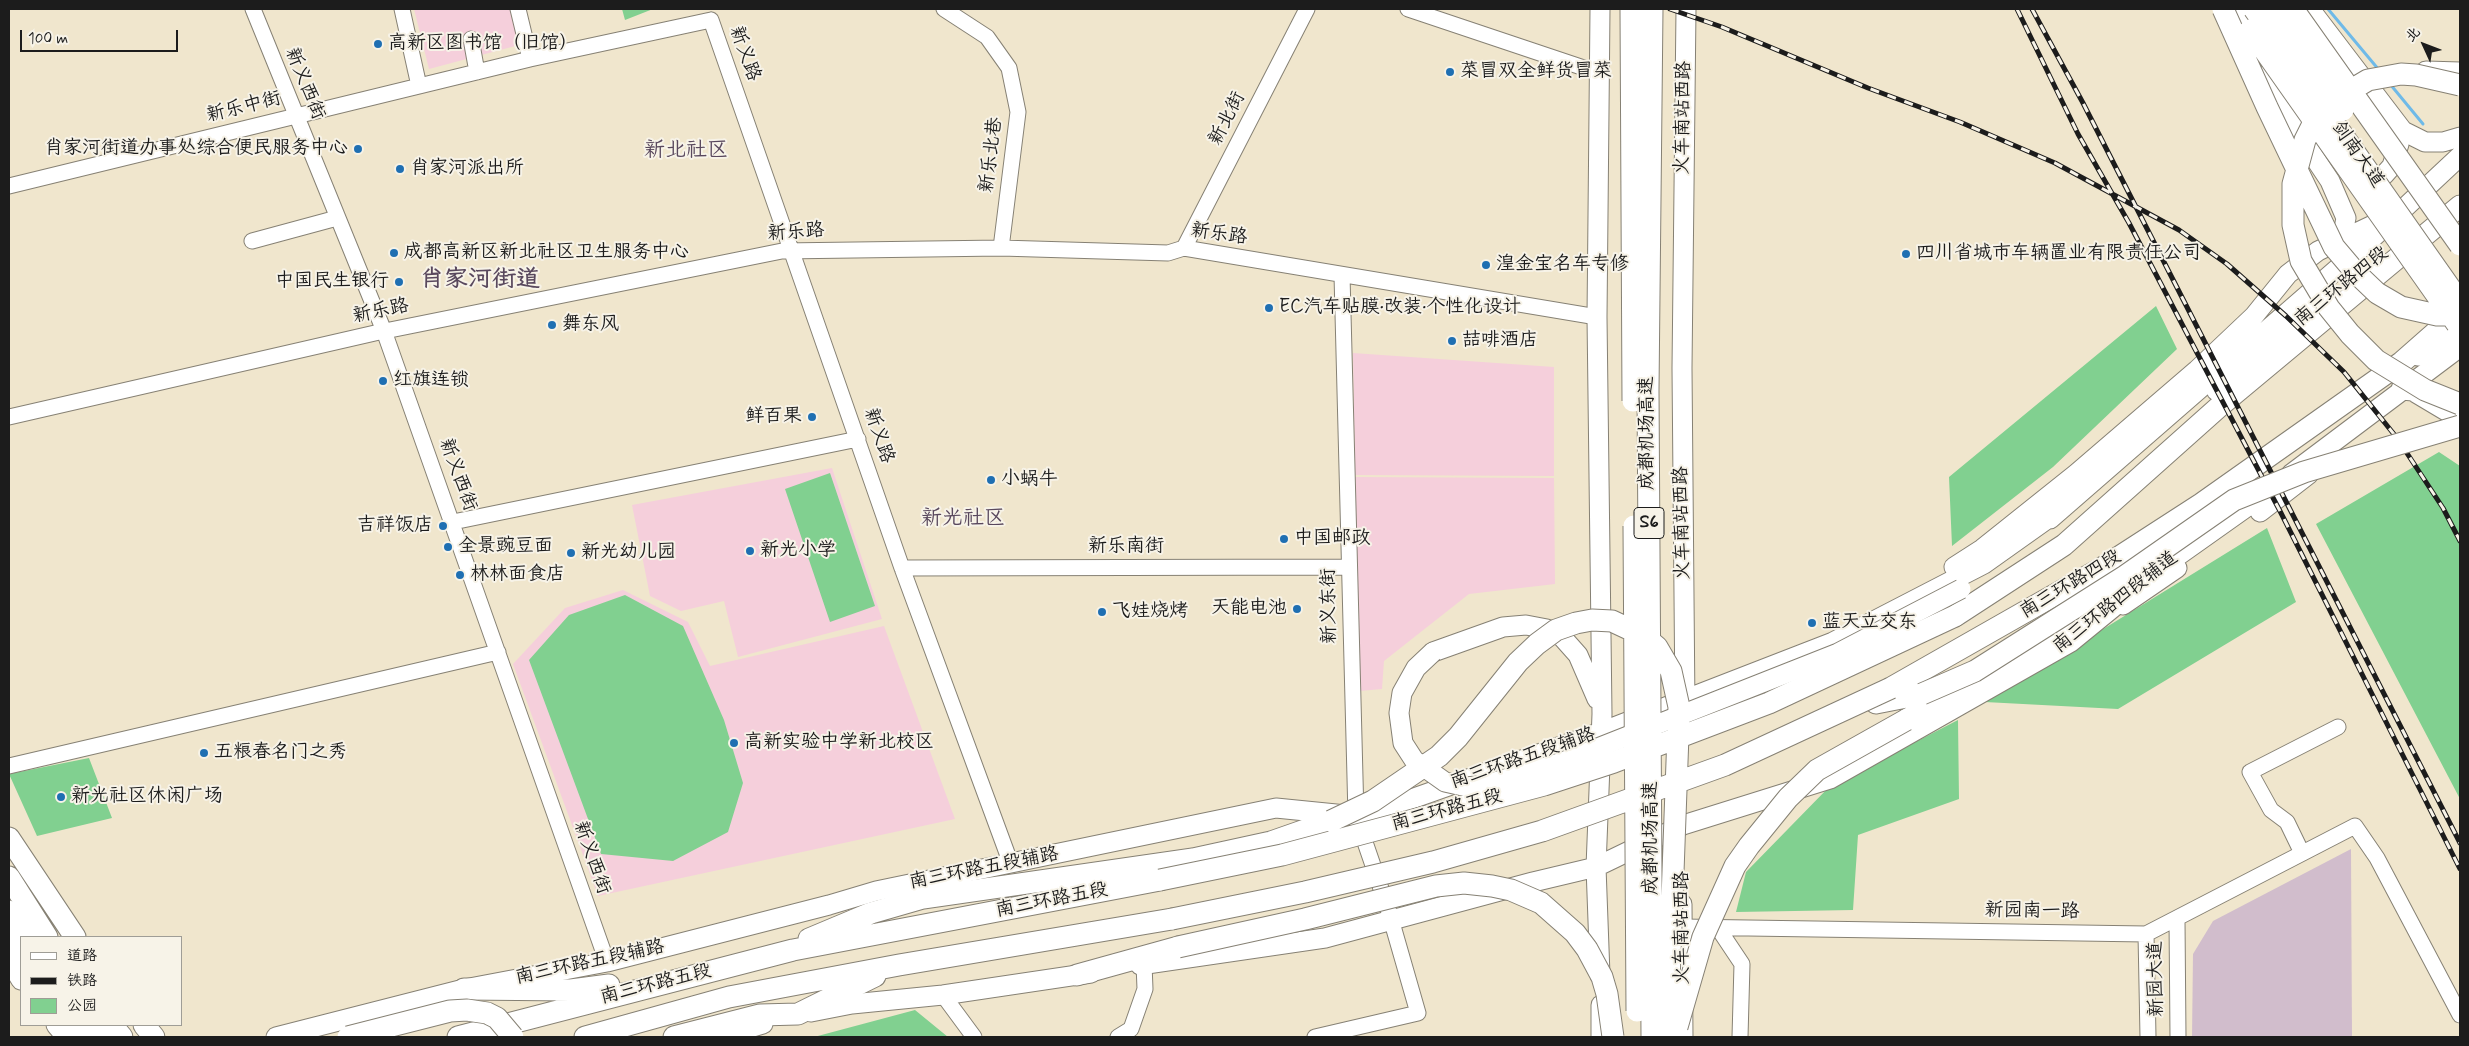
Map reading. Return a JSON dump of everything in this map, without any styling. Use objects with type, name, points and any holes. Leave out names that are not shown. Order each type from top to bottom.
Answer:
[{"type":"highway","name":"成都机场高速","points":[[1631,9],[1637,1037]]},
{"type":"highway","name":"成都机场高速","points":[[1652,9],[1648,390],[1652,1037]]},
{"type":"highway","points":[[2224,9],[2267,107],[2334,247],[2356,273],[2377,293],[2401,307],[2437,315],[2460,315]]},
{"type":"highway","points":[[2230,9],[2250,30],[2460,329]]},
{"type":"highway","name":"剑南大道","points":[[2254,9],[2460,302]]},
{"type":"highway","name":"剑南大道","points":[[2274,9],[2460,279]]},
{"type":"highway","points":[[2293,9],[2460,245]]},
{"type":"highway","points":[[2460,73],[2401,74],[2368,80],[2342,94],[2316,118],[2305,140],[2293,184],[2293,225],[2302,261],[2329,308],[2350,334],[2376,360],[2425,390],[2460,404]]},
{"type":"highway","points":[[2401,74],[2416,75],[2460,85]]},
{"type":"highway","name":"南三环路四段","points":[[2006,582],[2189,415],[2273,342],[2416,228],[2460,198]]},
{"type":"highway","name":"南三环路四段","points":[[1642,752],[1768,703],[1955,616],[2064,545],[2221,405],[2460,206]]},
{"type":"highway","name":"南三环路四段","points":[[1644,794],[1725,765],[1846,710],[1891,694],[2102,568],[2201,504],[2402,362],[2460,311]]},
{"type":"highway","points":[[2402,362],[2460,337]]},
{"type":"highway","points":[[2413,391],[2460,418]]},
{"type":"highway","points":[[1891,694],[1922,694],[1975,671],[2125,576],[2234,500],[2304,472],[2460,426]]},
{"type":"highway","points":[[1675,1037],[1680,1011],[1703,937],[1736,866],[1782,804],[1817,770],[2024,654],[2168,562]]},
{"type":"highway","points":[[778,954],[872,913],[923,898],[1193,859],[1300,834],[1373,801],[1439,756],[1458,737],[1518,662],[1537,644],[1556,630],[1584,622],[1612,621],[1628,627],[1657,647],[1675,683],[1679,707],[1667,1037]]},
{"type":"highway","name":"南三环路五段","points":[[458,1037],[778,954],[1282,855],[1544,785],[1642,752]]},
{"type":"highway","name":"南三环路五段","points":[[585,1037],[729,997],[899,965],[1172,919],[1305,892],[1433,862],[1542,830],[1644,794]]},
{"type":"highway","points":[[9,838],[74,936]]},
{"type":"highway","points":[[9,878],[47,936]]},
{"type":"highway","points":[[1077,975],[1178,947],[1305,919],[1436,886],[1464,883],[1492,886],[1511,890],[1541,903],[1575,934],[1587,949],[1602,976],[1607,994],[1613,1037]]},
{"type":"highway","points":[[674,1037],[721,1031],[760,1016],[798,1014],[899,965]]},
{"type":"highway","points":[[464,989],[571,990],[713,970]]},
{"type":"highway","points":[[348,1037],[450,1011],[466,1010],[487,1013],[497,1018],[513,1037]]},
{"type":"highway","points":[[113,1026],[122,1037]]},
{"type":"highway","points":[[145,1026],[154,1037]]},
{"type":"main road","points":[[1600,9],[1597,317],[1601,723],[1596,867],[1601,1037]]},
{"type":"main road","name":"火车南站西路","points":[[1683,1037],[1682,927],[1685,699],[1682,368],[1686,9]]},
{"type":"main road","points":[[2215,9],[2330,181],[2346,218],[2342,238]]},
{"type":"main road","points":[[2310,9],[2403,131],[2426,142],[2443,142],[2460,137]]},
{"type":"main road","points":[[2330,181],[2366,182],[2384,175],[2392,166],[2403,131]]},
{"type":"main road","points":[[1601,723],[1583,662],[1570,644],[1555,632],[1538,627],[1516,625],[1503,627],[1432,652],[1416,668],[1402,693],[1399,713],[1403,743],[1414,760],[1445,782],[1467,787],[1484,785],[1562,762],[1830,656],[1961,590],[2060,510],[2405,209],[2460,156]]},
{"type":"main road","points":[[1859,629],[1982,549],[2076,474],[2196,370],[2254,316],[2288,274],[2318,251],[2405,209]]},
{"type":"main road","name":"南三环路四段辅道","points":[[1683,825],[1830,779],[2071,642],[2103,618],[2168,562],[2413,391],[2460,347]]},
{"type":"main road","points":[[2103,618],[2250,520],[2413,391],[2460,361]]},
{"type":"main road","points":[[1685,699],[1834,642],[1984,564],[2060,510]]},
{"type":"main road","name":"南三环路五段辅路","points":[[276,1037],[464,989],[607,962],[829,906],[876,891],[1276,808],[1356,816],[1386,808],[1601,723],[1685,699]]},
{"type":"main road","points":[[798,1014],[852,1004],[943,995],[1326,938],[1596,867],[1683,825]]},
{"type":"main road","points":[[9,910],[27,936]]},
{"type":"main road","points":[[9,934],[20,950]]},
{"type":"main road","points":[[9,960],[20,978]]},
{"type":"main road","points":[[57,1026],[66,1037]]},
{"type":"main road","points":[[74,1026],[82,1037]]},
{"type":"main road","points":[[93,1026],[102,1037]]},
{"type":"street","name":"新义西街","points":[[253,9],[384,332],[453,522],[607,962]]},
{"type":"street","points":[[402,9],[419,86]]},
{"type":"street","points":[[518,9],[530,59]]},
{"type":"street","name":"新乐北巷","points":[[944,9],[988,36],[1009,68],[1018,112],[1001,248]]},
{"type":"street","name":"新北街","points":[[1184,248],[1307,9]]},
{"type":"street","points":[[1408,9],[1599,73]]},
{"type":"street","name":"新乐中街","points":[[9,186],[714,15]]},
{"type":"street","name":"新义路","points":[[714,15],[902,568],[1010,864]]},
{"type":"street","points":[[471,39],[477,72]]},
{"type":"street","points":[[252,241],[337,218]]},
{"type":"street","name":"新乐路","points":[[9,418],[384,332],[774,252],[793,250],[1001,248],[1168,253],[1184,248],[1597,317]]},
{"type":"street","name":"新义东街","points":[[1315,1037],[1418,1014],[1391,920],[1356,816],[1342,275]]},
{"type":"street","points":[[453,522],[858,439]]},
{"type":"street","name":"新乐南街","points":[[902,568],[1349,567]]},
{"type":"street","points":[[9,766],[498,652]]},
{"type":"street","points":[[2302,853],[2287,822],[2271,810],[2250,772],[2338,727]]},
{"type":"street","name":"新园南一路","points":[[1682,927],[2146,934],[2177,920],[2355,826],[2377,858],[2460,1015]]},
{"type":"street","name":"新园大道","points":[[2177,920],[2178,1037]]},
{"type":"street","points":[[1718,928],[1742,964],[1740,1037]]},
{"type":"street","name":"新园大道","points":[[2146,934],[2148,1037]]},
{"type":"street","points":[[1118,1037],[1132,1029],[1145,990],[1144,964]]},
{"type":"street","points":[[943,995],[974,1037]]},
{"type":"shaded area","points":[[414,9],[511,9],[519,45],[429,69]]},
{"type":"shaded area","points":[[1353,353],[1554,367],[1554,476],[1355,475]]},
{"type":"shaded area","name":"新光小学","points":[[832,468],[882,619],[738,657],[724,601],[681,611],[650,596],[632,505]]},
{"type":"shaded area","points":[[1355,477],[1554,478],[1555,584],[1469,594],[1384,661],[1382,689],[1360,691]]},
{"type":"shaded area","name":"高新实验中学新北校区","points":[[623,590],[688,622],[710,666],[884,626],[955,819],[598,896],[513,664],[565,608]]},
{"type":"shaded area","points":[[2351,849],[2352,1037],[2192,1037],[2193,954],[2213,921]]},
{"type":"green space","points":[[622,9],[653,9],[625,20]]},
{"type":"green space","points":[[2156,306],[2177,349],[2053,467],[1952,546],[1949,477]]},
{"type":"green space","points":[[2439,452],[2460,466],[2460,799],[2316,524]]},
{"type":"green space","points":[[830,473],[875,606],[830,622],[785,489]]},
{"type":"green space","points":[[2267,528],[2296,602],[2118,709],[1985,702]]},
{"type":"green space","points":[[625,595],[683,626],[724,720],[743,783],[728,832],[673,861],[601,854],[529,660],[569,615]]},
{"type":"green space","points":[[1958,720],[1959,799],[1858,835],[1853,910],[1736,912],[1746,872],[1830,786]]},
{"type":"green space","name":"新光社区休闲广场","points":[[89,758],[112,818],[37,836],[9,774]]},
{"type":"green space","points":[[915,1010],[948,1037],[814,1037]]},
{"type":"waterway","points":[[2328,9],[2379,70]]},
{"type":"waterway","points":[[2390,84],[2423,124]]},
{"type":"railway","points":[[1670,9],[1722,27],[1868,88],[1960,122],[2055,163],[2179,230],[2227,264],[2286,316],[2344,372],[2397,438],[2443,508],[2460,541]]},
{"type":"railway","points":[[2017,9],[2078,134],[2129,223],[2281,513],[2460,869]]},
{"type":"railway","points":[[2032,9],[2083,103],[2460,843]]},
{"type":"place","name":"高新区图书馆（旧馆）","points":[[378,44]]},
{"type":"place","name":"菜冒双全鲜货冒菜","points":[[1450,72]]},
{"type":"place","name":"肖家河街道办事处综合便民服务中心","points":[[358,149]]},
{"type":"place","name":"肖家河派出所","points":[[400,169]]},
{"type":"place","name":"成都高新区新北社区卫生服务中心","points":[[394,253]]},
{"type":"place","name":"四川省城市车辆置业有限责任公司","points":[[1906,254]]},
{"type":"place","name":"湟金宝名车专修","points":[[1486,265]]},
{"type":"place","name":"中国民生银行","points":[[399,282]]},
{"type":"place","name":"EC汽车贴膜·改装·个性化设计","points":[[1269,308]]},
{"type":"place","name":"舞东风","points":[[552,325]]},
{"type":"place","name":"喆啡酒店","points":[[1452,341]]},
{"type":"place","name":"红旗连锁","points":[[383,381]]},
{"type":"place","name":"鲜百果","points":[[812,417]]},
{"type":"place","name":"小蜗牛","points":[[991,480]]},
{"type":"place","name":"吉祥饭店","points":[[443,526]]},
{"type":"place","name":"中国邮政","points":[[1284,539]]},
{"type":"place","name":"全景豌豆面","points":[[448,547]]},
{"type":"place","name":"新光小学","points":[[750,551]]},
{"type":"place","name":"新光幼儿园","points":[[571,553]]},
{"type":"place","name":"林林面食店","points":[[460,575]]},
{"type":"place","name":"天能电池","points":[[1297,609]]},
{"type":"place","name":"飞娃烧烤","points":[[1102,612]]},
{"type":"place","name":"蓝天立交东","points":[[1812,623]]},
{"type":"place","name":"高新实验中学新北校区","points":[[734,743]]},
{"type":"place","name":"五粮春名门之秀","points":[[204,753]]},
{"type":"place","name":"新光社区休闲广场","points":[[61,797]]},
{"type":"district","name":"新北社区","points":[[686,152]]},
{"type":"district","name":"肖家河街道","points":[[480,281]]},
{"type":"district","name":"新光社区","points":[[963,520]]}]
